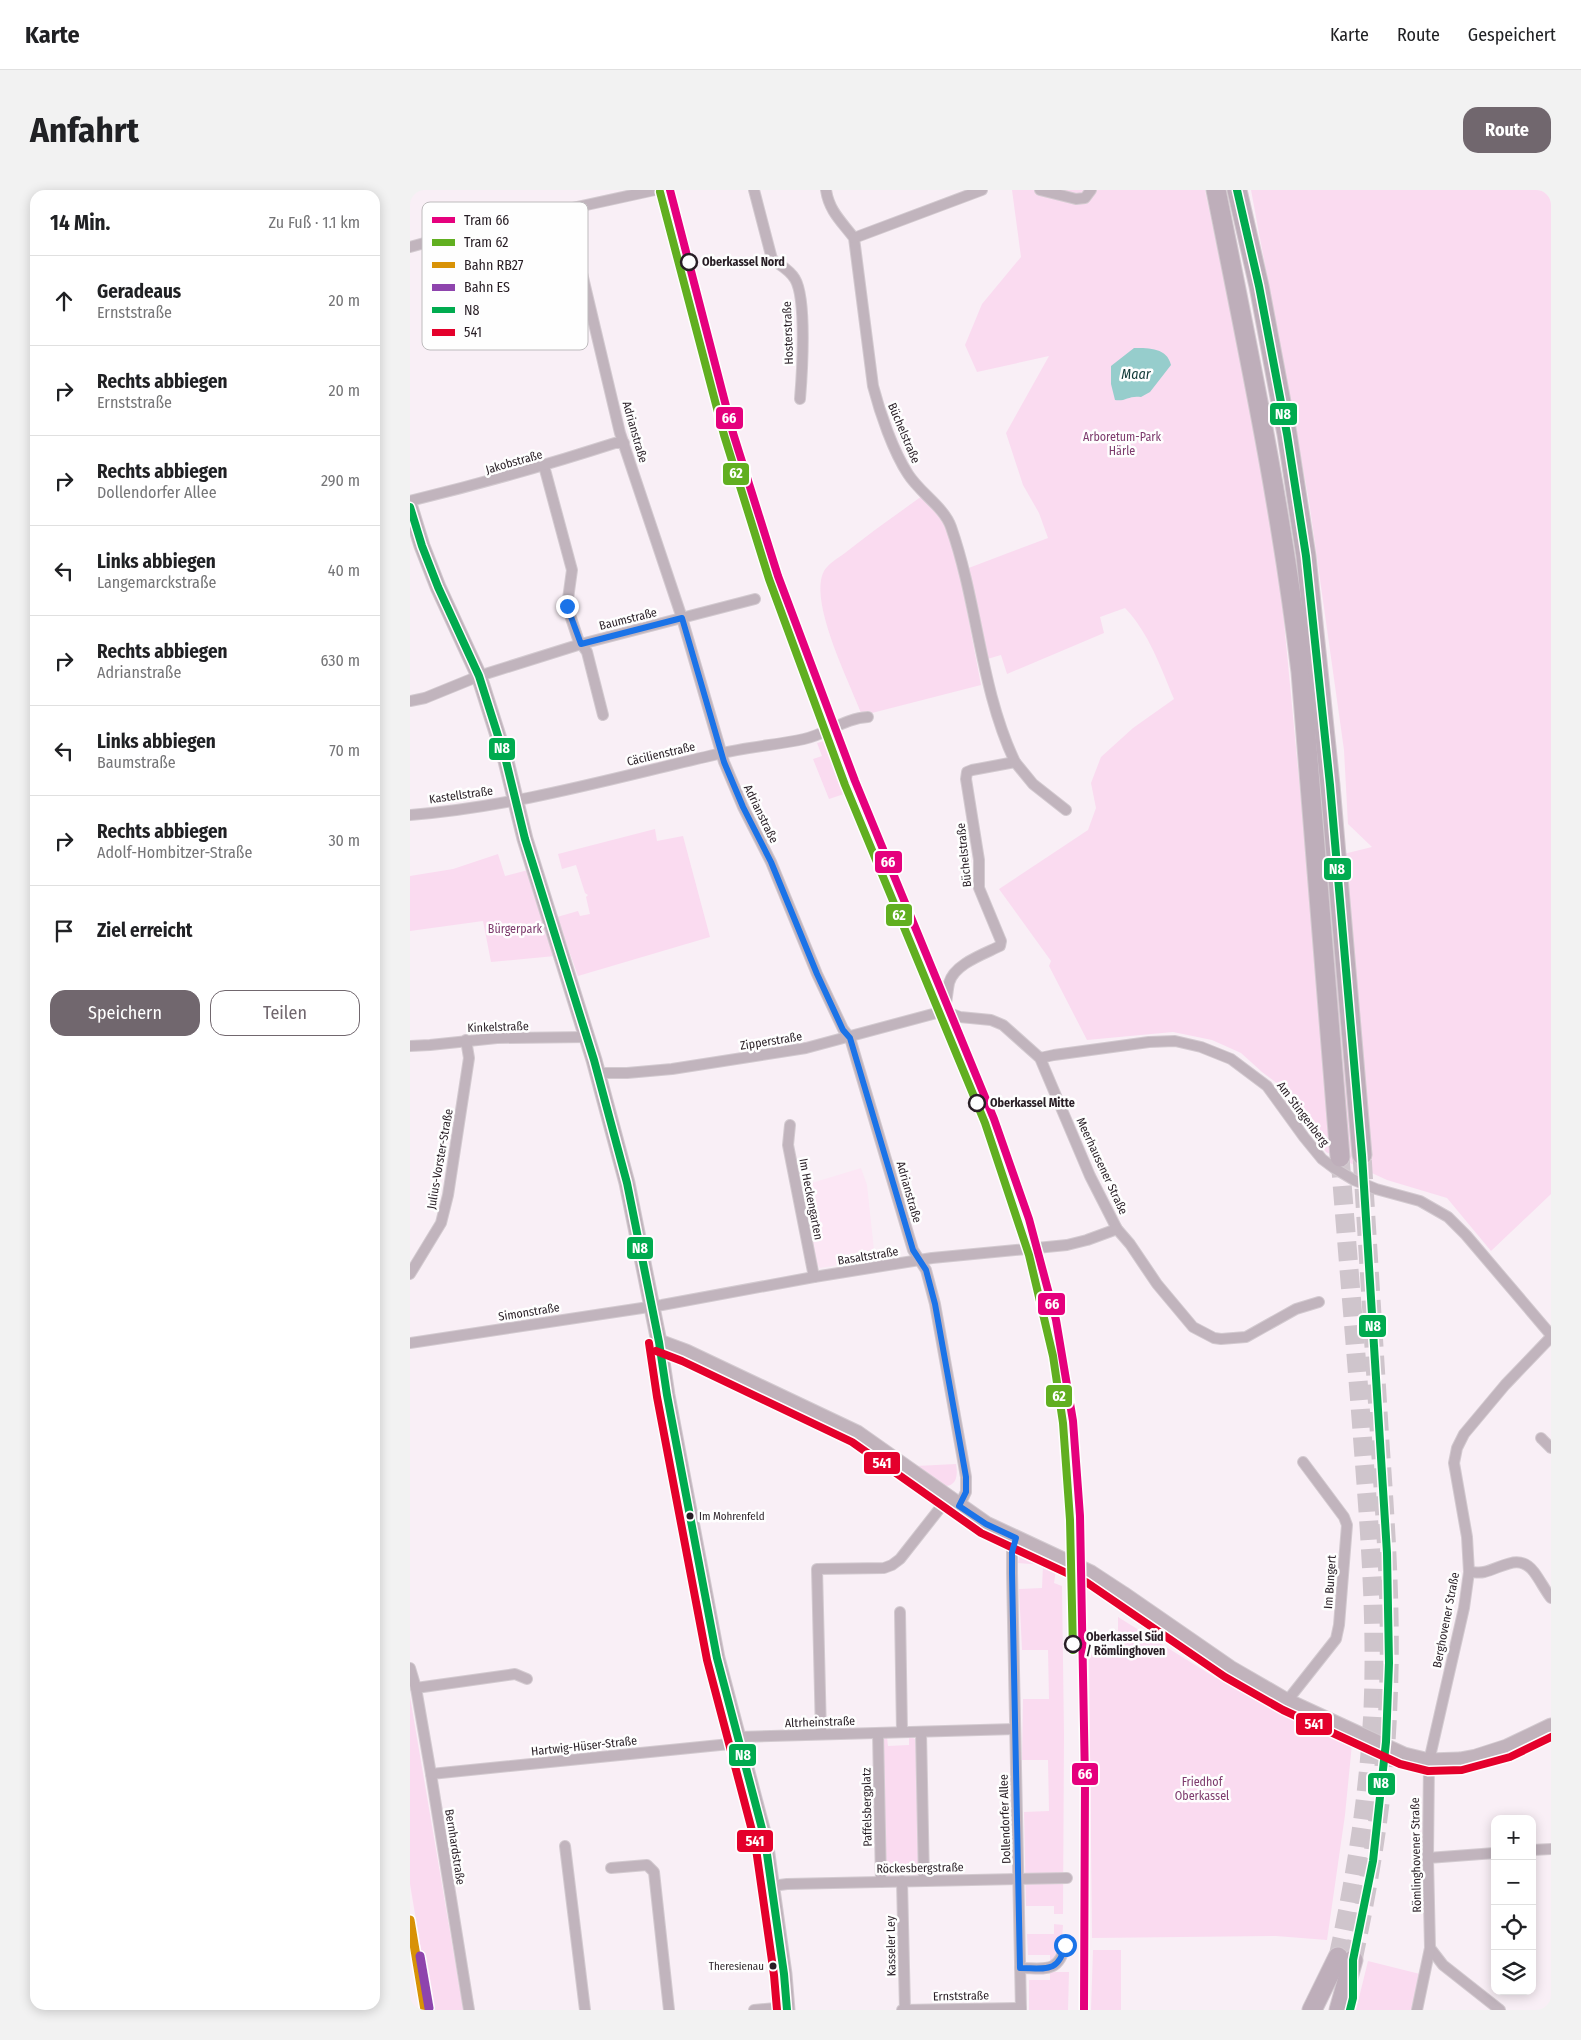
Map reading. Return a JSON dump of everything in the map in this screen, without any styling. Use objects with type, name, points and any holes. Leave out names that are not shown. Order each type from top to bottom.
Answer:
[{"type":"highway","points":[[1216,190],[1264,431],[1294,614],[1301,672],[1340,1157]]},
{"type":"highway","points":[[1238,190],[1268,332],[1306,556],[1330,785],[1362,1154]]},
{"type":"highway","points":[[1312,2010],[1345,1958]]},
{"type":"highway","points":[[1322,2010],[1345,1958]]},
{"type":"highway","points":[[1339,2010],[1345,1958]]},
{"type":"highway","points":[[1345,1958],[1353,1998],[1350,2010]]},
{"type":"main road","points":[[410,507],[422,546],[438,586],[480,676],[540,890],[588,1038],[631,1199],[717,1658],[765,1840],[788,2010]]},
{"type":"main road","points":[[659,1342],[857,1432],[986,1524],[1090,1574],[1123,1594],[1230,1668],[1287,1701],[1404,1755],[1429,1761],[1460,1760],[1492,1752],[1551,1726]]},
{"type":"street","points":[[588,205],[655,190]]},
{"type":"street","name":"Hosterstraße","points":[[754,190],[772,259],[787,270],[797,283],[802,312],[800,399]]},
{"type":"street","points":[[826,190],[828,200],[838,220],[854,238],[982,190]]},
{"type":"street","points":[[1040,190],[1076,199],[1085,198],[1091,190]]},
{"type":"street","name":"Büchelstraße","points":[[854,238],[873,386],[879,410],[908,474],[950,524],[963,566],[984,666],[1005,742],[1015,762],[1033,784],[1066,810]]},
{"type":"street","name":"Adrianstraße","points":[[588,298],[620,433],[682,618],[724,762],[739,798],[771,862],[817,974],[843,1030],[850,1038],[913,1250],[926,1270],[935,1304],[966,1477],[966,1492],[954,1502]]},
{"type":"street","name":"Jakobstraße","points":[[410,501],[544,466],[614,443],[624,443]]},
{"type":"street","points":[[544,466],[572,570],[567,606],[581,644],[587,652],[603,715]]},
{"type":"street","name":"Baumstraße","points":[[410,700],[425,698],[480,676],[581,644],[755,600]]},
{"type":"street","name":"Cäcilienstraße","points":[[516,799],[590,785],[722,753],[806,738],[857,717],[868,716]]},
{"type":"street","name":"Büchelstraße","points":[[944,1011],[950,981],[954,974],[963,966],[1000,946],[1001,941],[979,888],[979,860],[966,779],[968,772],[972,770],[1015,762]]},
{"type":"street","name":"Kastellstraße","points":[[410,815],[516,799]]},
{"type":"street","name":"Zipperstraße","points":[[597,1073],[627,1073],[672,1069],[806,1048],[850,1038],[944,1011]]},
{"type":"street","name":"Meerhausener Straße","points":[[944,1011],[960,1017],[990,1020],[1003,1025],[1040,1058],[1090,1176],[1117,1229],[1130,1244],[1157,1284],[1193,1327],[1214,1338],[1246,1337],[1296,1309],[1318,1302]]},
{"type":"street","name":"Kinkelstraße","points":[[410,1046],[466,1040],[588,1038]]},
{"type":"street","name":"Julius-Vorster-Straße","points":[[410,1274],[441,1223],[448,1195],[469,1058],[466,1040]]},
{"type":"street","name":"Am Stingenberg","points":[[1040,1058],[1054,1054],[1148,1042],[1174,1041],[1201,1047],[1230,1060],[1267,1086],[1304,1137],[1322,1159],[1334,1168],[1354,1180],[1376,1189],[1420,1201],[1448,1218],[1466,1235],[1551,1336]]},
{"type":"street","name":"Im Heckengarten","points":[[790,1125],[788,1145],[814,1277]]},
{"type":"street","name":"Basaltstraße","points":[[652,1306],[932,1258],[1067,1245],[1117,1229]]},
{"type":"street","name":"Simonstraße","points":[[410,1343],[652,1306]]},
{"type":"street","name":"Berghovener Straße","points":[[1429,1761],[1464,1608],[1469,1572],[1467,1537],[1454,1464],[1457,1448],[1464,1434],[1505,1385],[1551,1336]]},
{"type":"street","points":[[1541,1438],[1551,1448]]},
{"type":"street","name":"Im Bungert","points":[[1287,1701],[1336,1639],[1339,1625],[1346,1534],[1344,1517],[1303,1462]]},
{"type":"street","points":[[821,1734],[817,1569],[884,1568],[892,1565],[954,1502]]},
{"type":"street","name":"Dollendorfer Allee","points":[[1016,1538],[1012,1552],[1020,1880],[1021,2009]]},
{"type":"street","points":[[1469,1572],[1485,1572],[1510,1562],[1519,1562],[1533,1571],[1551,1598]]},
{"type":"street","points":[[900,1612],[902,1732]]},
{"type":"street","name":"Bernhardstraße","points":[[410,1668],[416,1688],[431,1774],[469,2010]]},
{"type":"street","points":[[416,1688],[515,1674],[527,1679]]},
{"type":"street","name":"Altrheinstraße","points":[[739,1740],[821,1734],[1015,1729]]},
{"type":"street","points":[[921,1732],[924,1881]]},
{"type":"street","name":"Paffelsbergplatz","points":[[878,1733],[881,1882]]},
{"type":"street","name":"Hartwig-Hüser-Straße","points":[[431,1774],[739,1740]]},
{"type":"street","name":"Römlinghovener Straße","points":[[1417,2010],[1430,1948],[1428,1858],[1429,1761]]},
{"type":"street","points":[[565,1846],[585,2010]]},
{"type":"street","points":[[1536,1850],[1551,1849]]},
{"type":"street","points":[[1428,1858],[1491,1853]]},
{"type":"street","points":[[611,1868],[647,1865],[654,1872],[669,2010]]},
{"type":"street","name":"Röckesbergstraße","points":[[772,1886],[787,1884],[1067,1878]]},
{"type":"street","name":"Kasseler Ley","points":[[902,1881],[904,2010]]},
{"type":"street","points":[[1020,1968],[1051,1968],[1061,1960],[1065,1945]]},
{"type":"street","points":[[1430,1948],[1442,1964],[1500,2010]]},
{"type":"street","points":[[754,2010],[776,2008],[788,2010]]},
{"type":"street","name":"Ernststraße","points":[[904,2010],[1021,2009]]},
{"type":"shaded area","points":[[861,1168],[867,1185],[875,1259],[820,1268],[817,1265],[802,1186]]},
{"type":"green space","name":"Arboretum-Park Härle","points":[[1012,190],[1205,190],[1245,380],[1280,580],[1307,863],[1372,847],[1348,824],[1344,750],[1309,501],[1251,190],[1551,190],[1551,1194],[1491,1251],[1447,1198],[1387,1180],[1326,1152],[1289,1092],[1262,1072],[1241,1053],[1212,1040],[1173,1032],[1087,1040],[1049,966],[1051,961],[999,889],[1088,830],[1096,808],[1091,783],[1101,757],[1133,728],[1174,699],[1148,640],[1125,608],[1100,617],[1104,633],[1007,674],[1001,655],[984,660],[966,569],[1048,538],[1039,513],[1023,485],[1006,433],[1049,356],[977,372],[965,345],[982,304],[1021,257]]},
{"type":"green space","points":[[922,496],[949,529],[959,569],[981,685],[868,714],[861,713],[832,641],[826,621],[821,601],[821,584],[824,571],[833,561]]},
{"type":"green space","points":[[824,741],[844,794],[829,799],[813,759],[822,756],[817,743]]},
{"type":"green space","points":[[655,829],[657,841],[683,836],[710,937],[578,976],[557,917],[578,911],[580,916],[590,914],[586,897],[588,895],[585,893],[576,865],[562,869],[558,854]]},
{"type":"green space","name":"Bürgerpark","points":[[498,854],[505,876],[528,870],[555,956],[491,962],[483,921],[410,931],[410,876],[453,869]]},
{"type":"green space","points":[[956,1464],[956,1480],[948,1486],[943,1486],[916,1466]]},
{"type":"green space","points":[[1020,1554],[1056,1570],[1054,1583],[1062,1586],[1064,1735],[1063,1914],[1054,1914],[1054,1906],[1026,1906],[1024,1812],[1049,1811],[1048,1760],[1022,1760],[1023,1699],[1049,1699],[1048,1650],[1022,1650],[1019,1589],[1042,1588],[1043,1565],[1018,1563]]},
{"type":"green space","name":"Friedhof Oberkassel","points":[[1118,1617],[1216,1678],[1219,1671],[1352,1744],[1345,1815],[1327,1940],[1276,1936],[1092,1938],[1089,1651],[1118,1652]]},
{"type":"green space","points":[[410,1697],[463,2010],[431,2010],[410,1884]]},
{"type":"green space","points":[[909,1736],[917,1740],[919,1874],[913,1876],[912,1868],[890,1868],[890,1876],[888,1876],[884,1873],[882,1740],[887,1737],[888,1746],[909,1745]]},
{"type":"green space","points":[[1054,1924],[1063,1925],[1061,1953],[1050,1963],[1050,1955],[1028,1955],[1027,1934],[1054,1934]]},
{"type":"green space","points":[[1093,1950],[1121,1950],[1121,2010],[1091,2010]]},
{"type":"green space","points":[[1368,1961],[1420,1974],[1412,2010],[1356,2010]]},
{"type":"green space","points":[[1050,1972],[1069,1972],[1068,2010],[1029,2010],[1029,1980],[1050,1980]]},
{"type":"water","name":"Maar","points":[[1134,348],[1152,349],[1162,352],[1169,359],[1171,365],[1150,392],[1141,397],[1115,400],[1111,384],[1111,366]]},
{"type":"tunnel","points":[[1353,1960],[1366,1896],[1384,1768],[1389,1670],[1386,1540],[1362,1155]]},
{"type":"tunnel","points":[[1338,1957],[1356,1865],[1365,1803],[1371,1740],[1374,1674],[1370,1535],[1340,1157]]},
{"type":"tram line","name":"66","points":[[670,190],[733,433],[778,576],[855,781],[994,1119],[1029,1219],[1056,1320],[1073,1421],[1080,1516],[1085,1781],[1084,2010]]},
{"type":"tram line","name":"62","points":[[660,192],[724,435],[769,579],[845,785],[985,1123],[1029,1255],[1053,1356],[1063,1423],[1070,1520],[1073,1650]]},
{"type":"rail line","name":"RB27","points":[[410,1920],[425,2010]]},
{"type":"rail line","name":"ES","points":[[420,1956],[429,2008]]},
{"type":"transit line","name":"N8","points":[[1237,190],[1259,286],[1287,434],[1306,556],[1330,785],[1362,1155],[1387,1553],[1389,1663],[1386,1742],[1373,1861],[1353,1960],[1353,1998],[1350,2010]]},
{"type":"transit line","name":"N8","points":[[410,507],[422,546],[438,587],[479,676],[506,761],[525,839],[594,1060],[627,1183],[659,1342],[667,1395],[717,1658],[765,1840],[784,1974],[787,2010]]},
{"type":"transit line","name":"541","points":[[649,1343],[657,1397],[707,1660],[755,1842],[774,1975],[777,2010]]},
{"type":"transit line","name":"541","points":[[656,1351],[682,1361],[852,1442],[981,1533],[1086,1582],[1225,1677],[1283,1710],[1400,1764],[1428,1771],[1462,1770],[1510,1757],[1551,1737]]},
{"type":"place","name":"Oberkassel Nord","points":[[689,262]]},
{"type":"place","name":"Oberkassel Mitte","points":[[977,1103]]},
{"type":"place","name":"Im Mohrenfeld","points":[[690,1516]]},
{"type":"place","name":"Oberkassel Süd / Römlinghoven","points":[[1073,1644]]},
{"type":"place","name":"Theresienau","points":[[773,1966]]},
{"type":"route","points":[[567,606],[581,644],[682,618],[724,762],[743,807],[771,862],[817,974],[843,1030],[850,1038],[913,1250],[926,1270],[935,1304],[966,1477],[966,1492],[959,1506],[986,1524],[1016,1538],[1012,1552],[1012,1573],[1020,1880],[1020,1968],[1051,1968],[1057,1965],[1061,1960],[1065,1945]]}]
